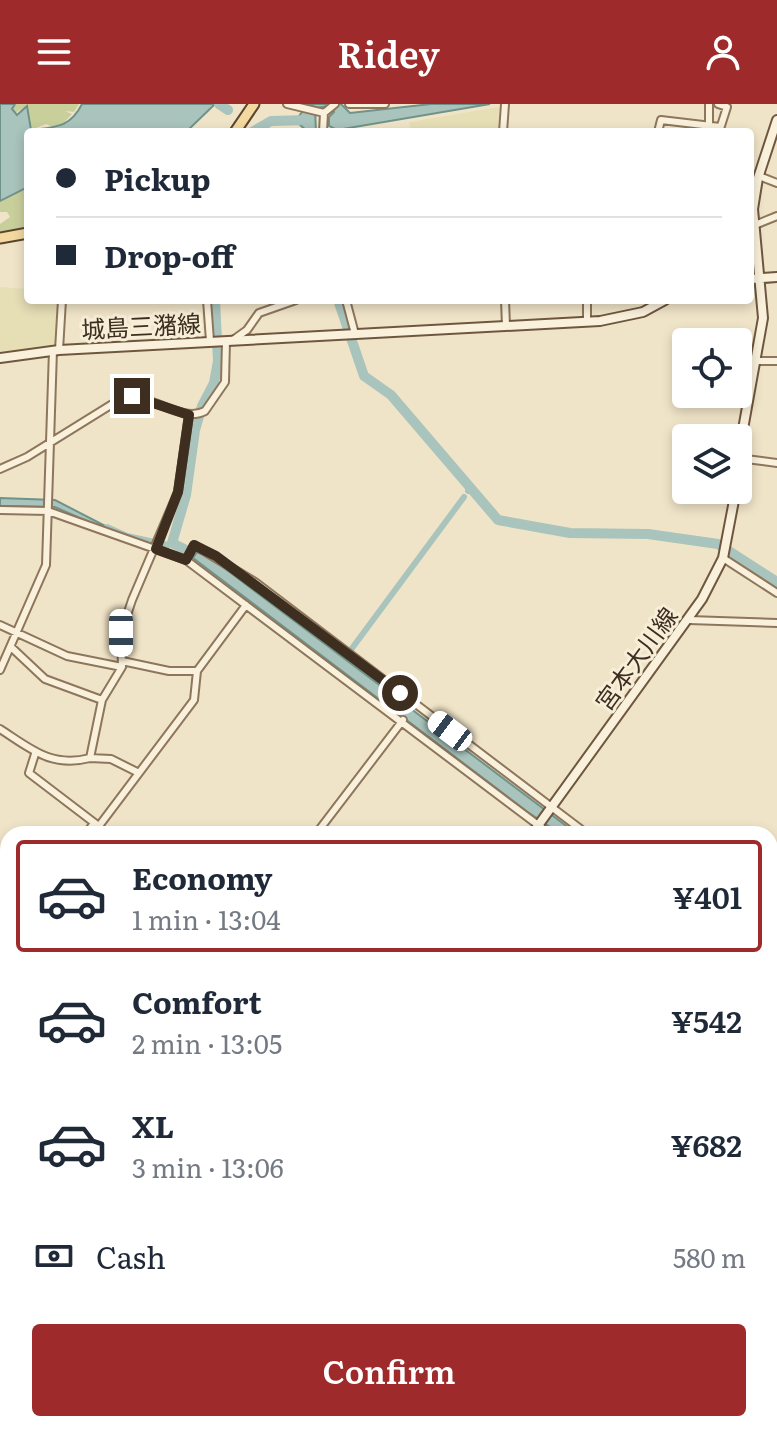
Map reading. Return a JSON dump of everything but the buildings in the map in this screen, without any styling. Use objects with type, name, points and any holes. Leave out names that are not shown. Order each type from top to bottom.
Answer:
[{"type":"main road","points":[[238,128],[254,104]]},
{"type":"main road","points":[[754,198],[756,177],[777,120]]},
{"type":"main road","points":[[0,238],[24,234]]},
{"type":"main road","points":[[744,424],[763,318],[761,278],[754,238]]},
{"type":"main road","points":[[754,279],[777,277]]},
{"type":"main road","name":"城島三潴線","points":[[0,358],[56,350],[587,321],[624,317],[655,304]]},
{"type":"main road","name":"宮本大川線","points":[[540,824],[689,620],[723,555],[734,504]]},
{"type":"street","points":[[287,104],[316,111],[329,109]]},
{"type":"street","points":[[349,104],[385,104]]},
{"type":"street","points":[[503,128],[505,104]]},
{"type":"street","points":[[709,104],[709,125]]},
{"type":"street","points":[[718,104],[727,107],[721,128]]},
{"type":"street","points":[[659,128],[661,120],[716,128]]},
{"type":"street","points":[[756,177],[777,183]]},
{"type":"street","points":[[754,225],[777,216]]},
{"type":"street","points":[[0,670],[46,565],[48,442],[62,304]]},
{"type":"street","points":[[207,304],[210,341]]},
{"type":"street","points":[[0,469],[27,457],[48,442],[132,396],[189,415],[205,411],[225,382],[230,340],[247,330],[259,313],[285,304]]},
{"type":"street","points":[[347,304],[355,334]]},
{"type":"street","points":[[505,304],[506,326]]},
{"type":"street","points":[[587,304],[587,321]]},
{"type":"street","points":[[755,361],[777,361]]},
{"type":"street","points":[[90,758],[102,700],[122,664],[121,633],[145,565],[158,545],[178,492],[189,415]]},
{"type":"street","points":[[752,460],[777,463]]},
{"type":"street","points":[[0,510],[48,510],[158,545],[186,560],[540,824]]},
{"type":"street","points":[[186,560],[194,545],[216,556],[575,826]]},
{"type":"street","points":[[723,555],[777,593]]},
{"type":"street","points":[[35,754],[29,773],[97,825],[194,700],[197,671],[246,605]]},
{"type":"street","points":[[689,620],[777,623]]},
{"type":"street","points":[[0,625],[67,656],[169,671],[197,671]]},
{"type":"street","points":[[11,647],[45,679],[102,700]]},
{"type":"street","points":[[322,826],[403,720]]},
{"type":"street","points":[[0,729],[35,754],[60,762],[111,759],[139,773]]},
{"type":"shaded area","points":[[499,107],[498,128],[410,128],[409,122]]},
{"type":"shaded area","points":[[0,287],[24,289],[24,304],[59,304],[56,344],[0,352]]},
{"type":"green space","points":[[0,104],[79,104],[74,112],[65,111],[72,114],[59,128],[46,124],[31,128],[27,106],[0,122]]},
{"type":"green space","points":[[24,189],[24,230],[0,234],[0,224],[10,217],[7,212],[0,212],[0,201]]},
{"type":"water","points":[[0,104],[15,104],[12,109],[17,115],[27,106],[31,128],[24,128],[24,189],[0,201]]},
{"type":"water","points":[[82,104],[215,104],[190,128],[47,128],[67,122]]},
{"type":"water","points":[[296,104],[341,104],[350,113],[431,104],[490,104],[349,128],[329,126],[329,117],[334,112],[328,106],[315,108],[316,128],[304,128],[299,124],[299,116],[306,107]]},
{"type":"water","points":[[0,498],[55,500],[113,530],[109,531],[55,507],[0,506]]},
{"type":"water","points":[[197,552],[211,558],[566,826],[549,826],[529,813],[193,558]]},
{"type":"waterway","points":[[219,104],[228,110]]},
{"type":"waterway","points":[[259,128],[271,121],[309,120]]},
{"type":"waterway","points":[[188,551],[172,543],[186,495],[195,430],[202,406],[214,383],[218,361],[215,304]]},
{"type":"waterway","points":[[339,304],[364,376],[391,395],[498,520],[570,533],[648,534],[718,544],[777,582]]},
{"type":"waterway","points":[[468,491],[471,488]]},
{"type":"waterway","points":[[350,651],[464,497]]},
{"type":"waterway","points":[[107,527],[127,536],[168,545],[172,543]]},
{"type":"route","points":[[132,396],[180,409],[189,415],[178,492],[156,549],[186,560],[194,545],[216,556],[255,582],[400,693]]}]
